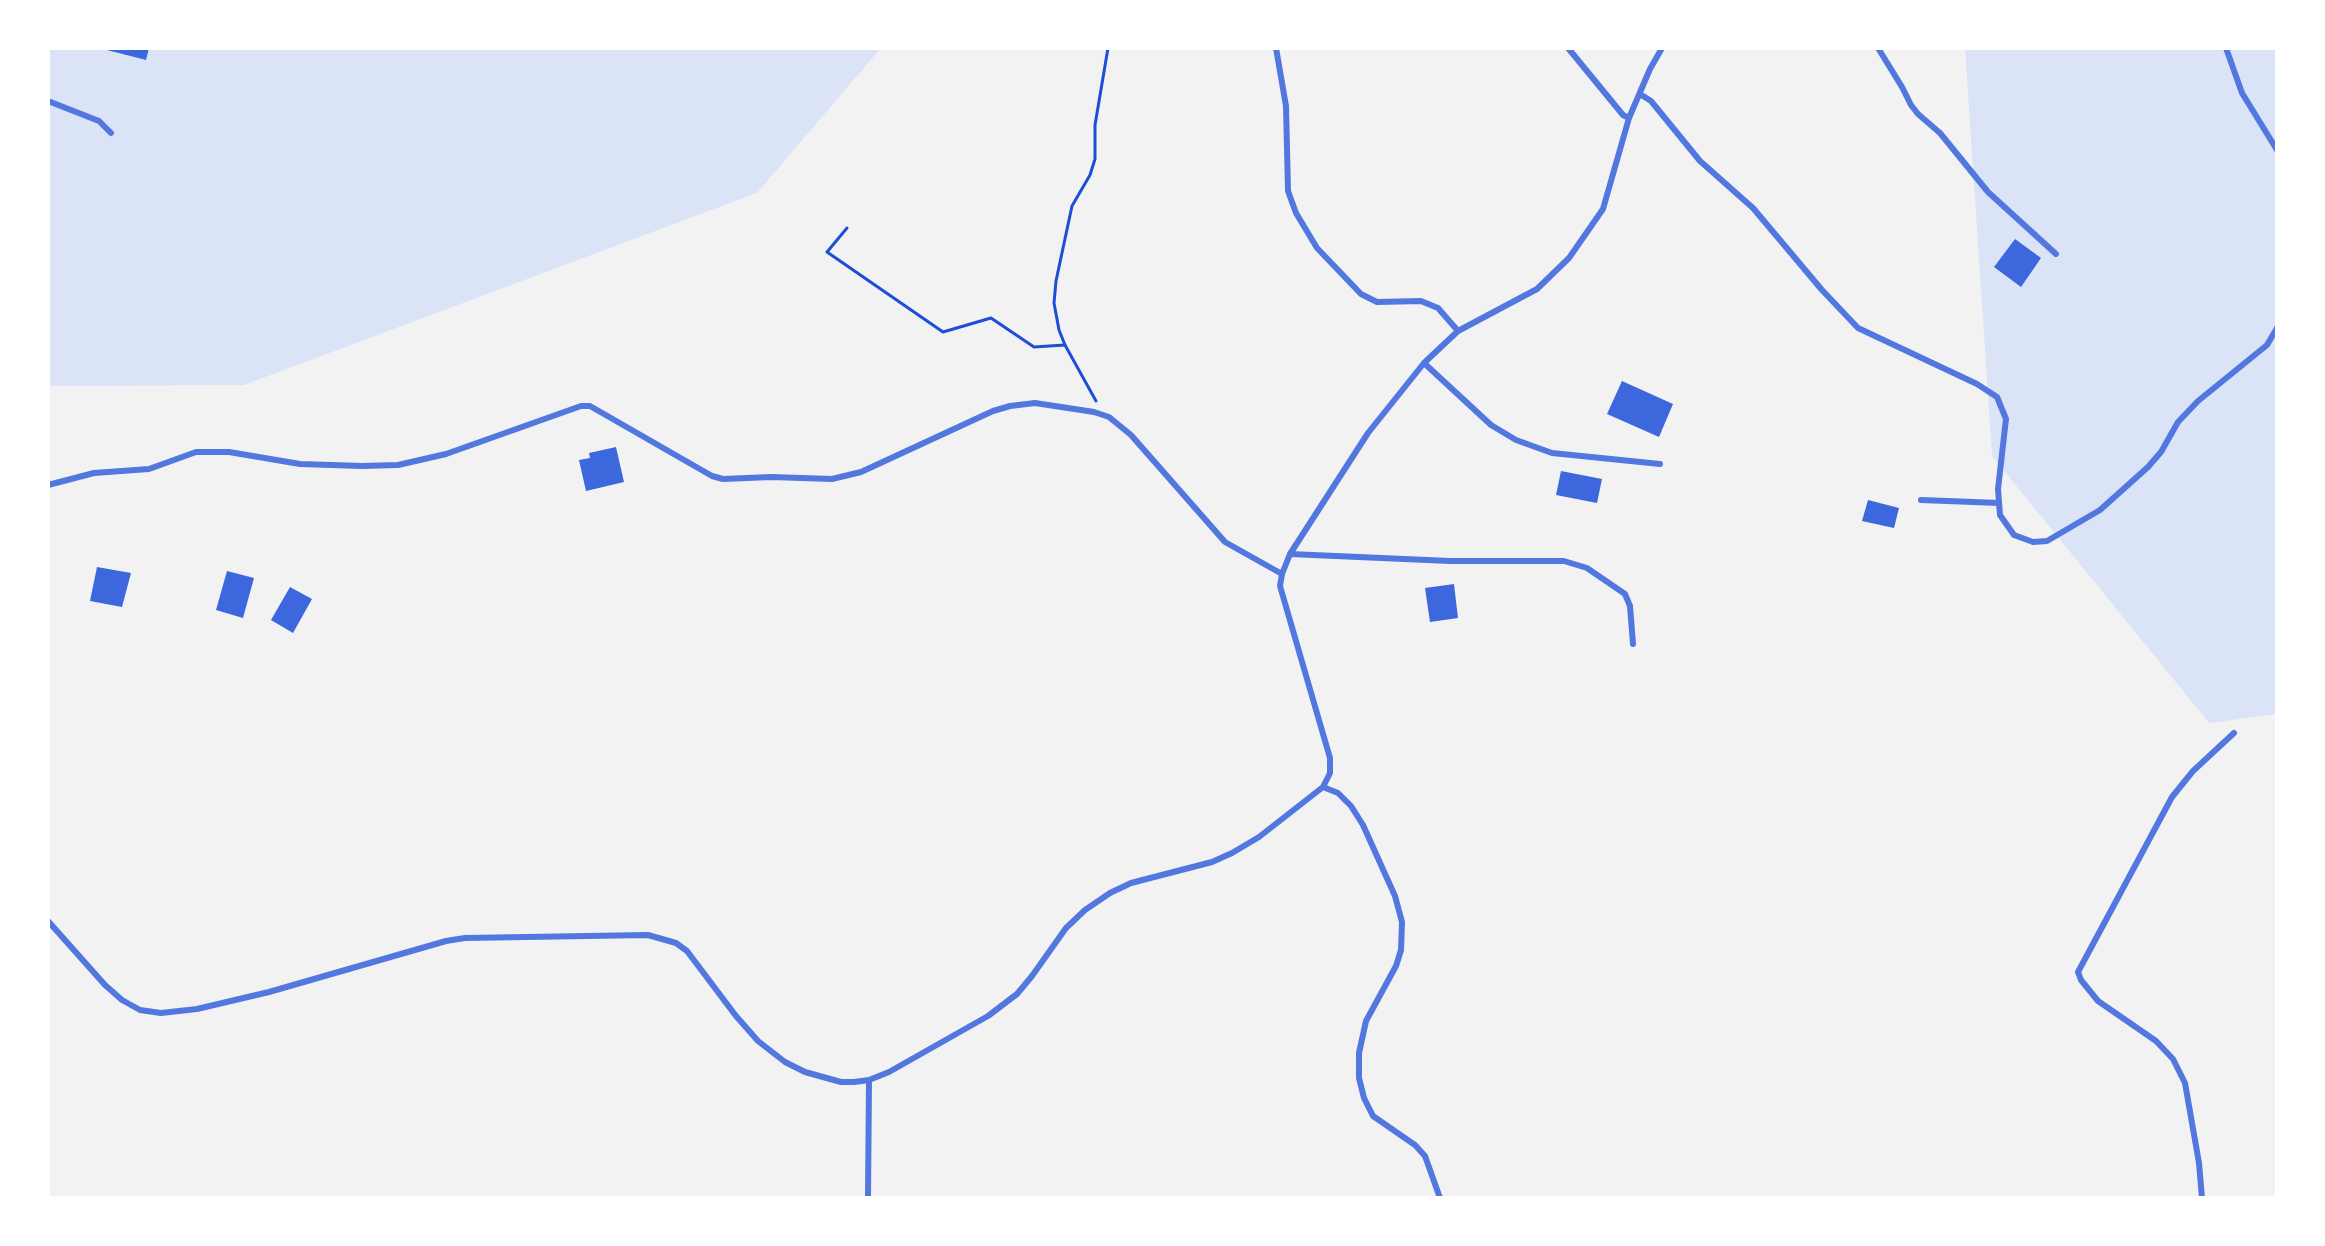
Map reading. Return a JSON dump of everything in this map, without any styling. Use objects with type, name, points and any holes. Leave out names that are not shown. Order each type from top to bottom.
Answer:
[{"type":"street","points":[[1276,48],[1286,106],[1288,190],[1296,213],[1317,248],[1361,294],[1377,302],[1420,301],[1438,308],[1458,331]]},
{"type":"street","points":[[1568,48],[1623,115],[1629,118]]},
{"type":"street","points":[[48,921],[105,985],[122,1000],[140,1010],[161,1013],[197,1009],[269,992],[446,941],[465,938],[648,935],[676,943],[687,951],[758,1041],[785,1062],[827,1078],[854,1082],[870,1080],[889,1072],[988,1016],[1017,994],[1066,928],[1085,910],[1110,893],[1131,883],[1212,862],[1232,853],[1259,837],[1323,787],[1330,773],[1330,758],[1280,586],[1290,554],[1368,433],[1424,363],[1458,331],[1537,289],[1569,258],[1604,209],[1629,118],[1650,69],[1662,48]]},
{"type":"street","points":[[1878,48],[1918,114],[1940,134],[1988,192],[2056,254]]},
{"type":"street","points":[[2226,48],[2242,93],[2277,150]]},
{"type":"street","points":[[1640,94],[1651,100],[1700,161],[1753,208],[1822,290],[1858,328],[1977,384],[1997,397],[2006,419],[1998,489],[2000,515],[2014,535],[2033,542],[2047,541],[2100,510],[2148,467],[2161,452],[2178,422],[2198,401],[2267,345],[2277,328]]},
{"type":"street","points":[[48,101],[99,121],[111,133]]},
{"type":"street","points":[[1424,363],[1491,425],[1516,441],[1552,453],[1660,464]]},
{"type":"street","points":[[48,485],[94,473],[149,470],[196,452],[229,452],[300,464],[398,465],[446,454],[581,406],[590,405],[712,476],[723,479],[771,477],[832,479],[861,472],[993,411],[1010,405],[1035,403],[1094,412],[1109,417],[1131,435],[1225,542],[1282,574]]},
{"type":"street","points":[[1921,500],[1999,503]]},
{"type":"street","points":[[1290,554],[1450,561],[1564,561],[1587,568],[1625,594],[1630,606],[1634,644]]},
{"type":"street","points":[[2202,1198],[2199,1163],[2185,1083],[2173,1059],[2157,1041],[2098,1001],[2081,980],[2078,972],[2172,797],[2193,771],[2234,733]]},
{"type":"street","points":[[1323,787],[1338,793],[1351,806],[1363,825],[1395,896],[1402,922],[1401,950],[1396,966],[1366,1021],[1359,1061],[1359,1078],[1364,1098],[1373,1116],[1415,1145],[1425,1156],[1440,1198]]},
{"type":"street","points":[[868,1198],[870,1080]]},
{"type":"path","points":[[1094,412],[1094,398],[1065,345],[1059,330],[1054,303],[1056,281],[1072,206],[1090,175],[1095,159],[1095,125],[1108,48]]},
{"type":"path","points":[[847,228],[827,252],[943,332],[991,318],[1034,347],[1065,345]]},
{"type":"shaded area","points":[[48,48],[881,48],[757,193],[244,385],[48,386]]},
{"type":"shaded area","points":[[1965,48],[2277,48],[2277,714],[2209,723],[1992,456]]},
{"type":"building","points":[[99,48],[149,48],[146,60]]},
{"type":"building","points":[[2015,239],[2041,258],[2021,287],[1994,267]]},
{"type":"building","points":[[1622,381],[1673,404],[1659,437],[1607,414]]},
{"type":"building","points":[[616,447],[624,482],[586,491],[579,460],[590,458],[589,453]]},
{"type":"building","points":[[1561,471],[1602,479],[1597,503],[1556,495]]},
{"type":"building","points":[[1868,500],[1899,508],[1894,528],[1862,521]]},
{"type":"building","points":[[97,567],[131,573],[122,607],[90,601]]},
{"type":"building","points":[[227,571],[254,578],[243,618],[216,610]]},
{"type":"building","points":[[1454,584],[1458,618],[1430,622],[1425,588]]},
{"type":"building","points":[[290,587],[312,599],[293,633],[271,620]]}]
